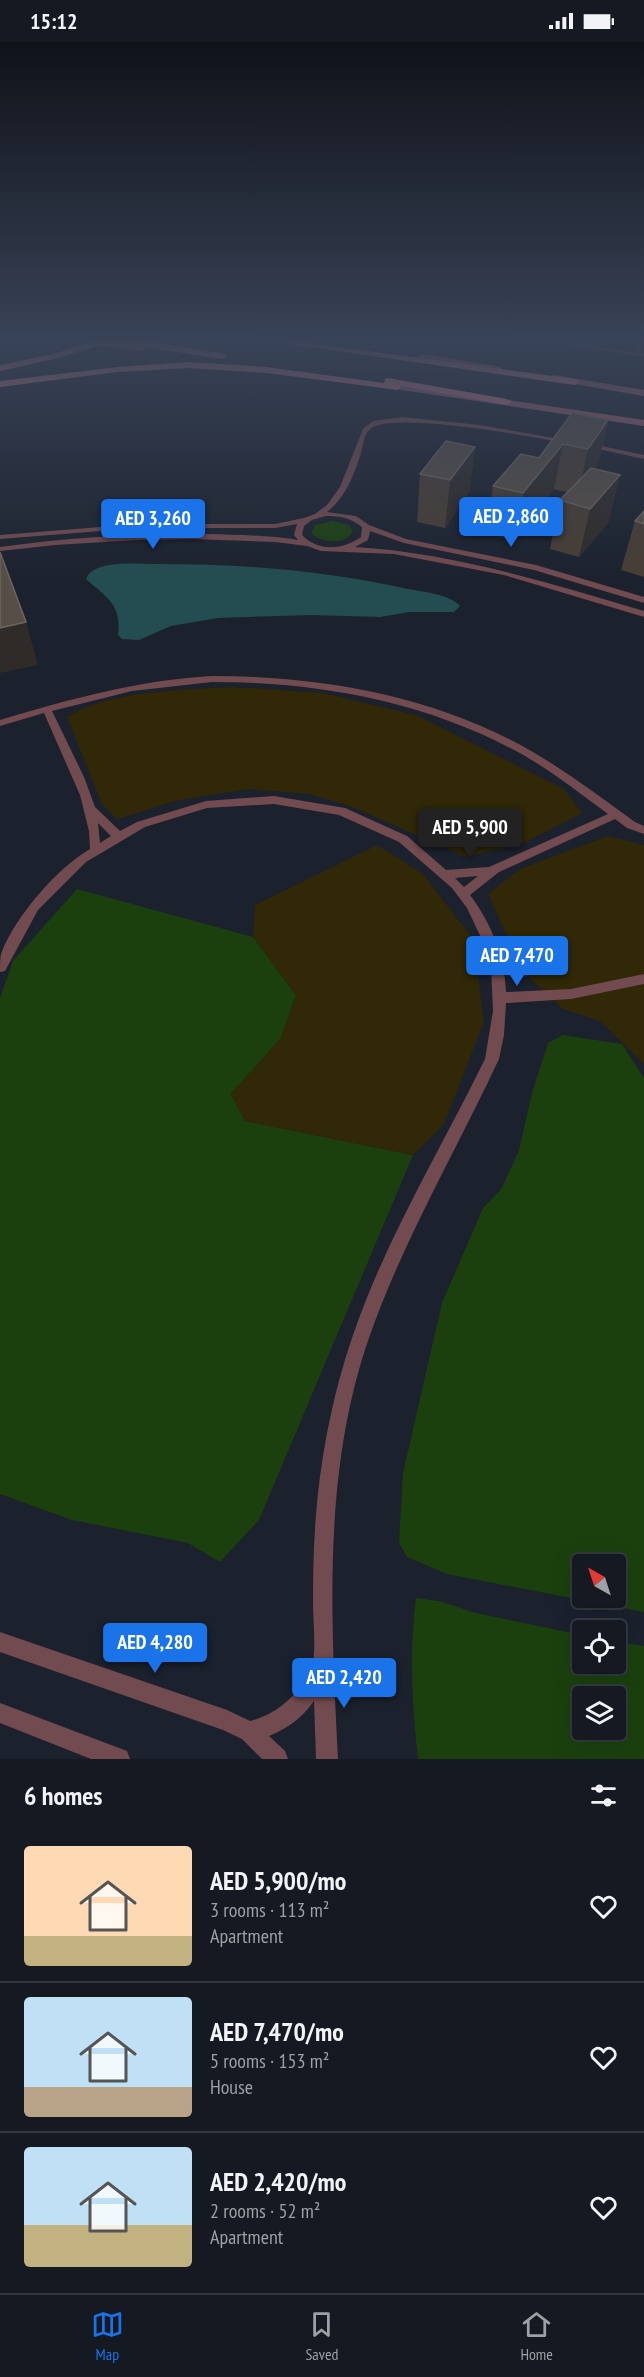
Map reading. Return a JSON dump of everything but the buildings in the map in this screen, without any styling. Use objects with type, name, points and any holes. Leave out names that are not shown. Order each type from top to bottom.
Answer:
[{"type":"street","points":[[0,537],[115,526],[275,526],[305,520],[318,515],[335,503],[344,491],[363,434],[369,426],[378,422]]},
{"type":"street","points":[[436,422],[526,434],[644,457]]},
{"type":"street","points":[[344,491],[349,506],[358,520],[366,527],[393,538],[536,568],[644,600]]},
{"type":"street","points":[[318,515],[335,514],[358,520]]},
{"type":"street","points":[[305,520],[298,530],[298,535],[307,544]]},
{"type":"street","points":[[341,549],[360,543],[367,532],[366,527]]},
{"type":"street","points":[[0,549],[88,540],[159,537],[265,539],[307,544],[323,549],[394,552],[497,571],[552,585],[644,614]]},
{"type":"street","points":[[0,723],[129,690],[211,679],[265,680],[324,686],[420,708],[489,734],[560,772],[617,814],[644,830]]},
{"type":"street","points":[[47,710],[91,809],[95,828],[95,848]]},
{"type":"street","points":[[0,967],[23,920],[40,897],[66,870],[95,848],[157,817],[204,805],[257,800],[284,801],[336,810],[384,828],[417,849],[447,874],[485,929],[499,970],[502,998],[500,1029],[492,1059],[388,1272],[361,1338],[347,1382],[330,1471],[323,1538],[321,1597],[327,1759]]},
{"type":"street","points":[[91,809],[117,835]]},
{"type":"street","points":[[463,894],[495,870],[617,814]]},
{"type":"street","points":[[447,874],[476,874],[495,870]]},
{"type":"street","points":[[502,998],[571,994],[644,979]]},
{"type":"street","points":[[0,1642],[199,1710],[249,1732],[277,1759]]},
{"type":"street","points":[[249,1732],[271,1726],[291,1714],[315,1681],[323,1661]]},
{"type":"street","points":[[0,1713],[119,1759]]},
{"type":"green space","points":[[333,521],[349,525],[353,531],[340,541],[323,540],[313,535],[315,525]]},
{"type":"green space","points":[[77,889],[253,937],[296,995],[281,1038],[231,1094],[245,1121],[413,1155],[259,1520],[220,1562],[188,1543],[72,1520],[0,1494],[0,998],[13,961]]},
{"type":"green space","points":[[563,1035],[622,1044],[644,1078],[644,1612],[623,1608],[626,1608],[626,1554],[572,1554],[572,1598],[447,1574],[407,1557],[399,1543],[403,1473],[442,1303],[483,1208],[502,1188],[519,1150],[532,1093],[548,1043]]},
{"type":"green space","points":[[416,1598],[439,1601],[476,1613],[572,1633],[572,1674],[626,1674],[626,1643],[644,1646],[644,1759],[418,1759],[412,1678]]},
{"type":"sand","points":[[234,687],[323,693],[416,715],[564,789],[582,813],[524,843],[466,857],[355,808],[310,794],[249,789],[179,800],[117,819],[102,804],[67,717],[104,701],[126,696]]},
{"type":"sand","points":[[608,836],[644,845],[644,1064],[600,1021],[563,1009],[523,972],[488,894],[520,869]]},
{"type":"sand","points":[[377,845],[423,874],[473,939],[484,1022],[444,1124],[413,1155],[245,1121],[231,1094],[281,1038],[296,995],[253,937],[255,905]]},
{"type":"shaded area","points":[[128,563],[222,565],[314,573],[376,582],[436,594],[460,606],[454,612],[409,612],[380,617],[311,615],[218,618],[171,626],[139,640],[122,639],[118,635],[119,624],[115,608],[106,596],[86,579],[97,568],[107,565]]}]
